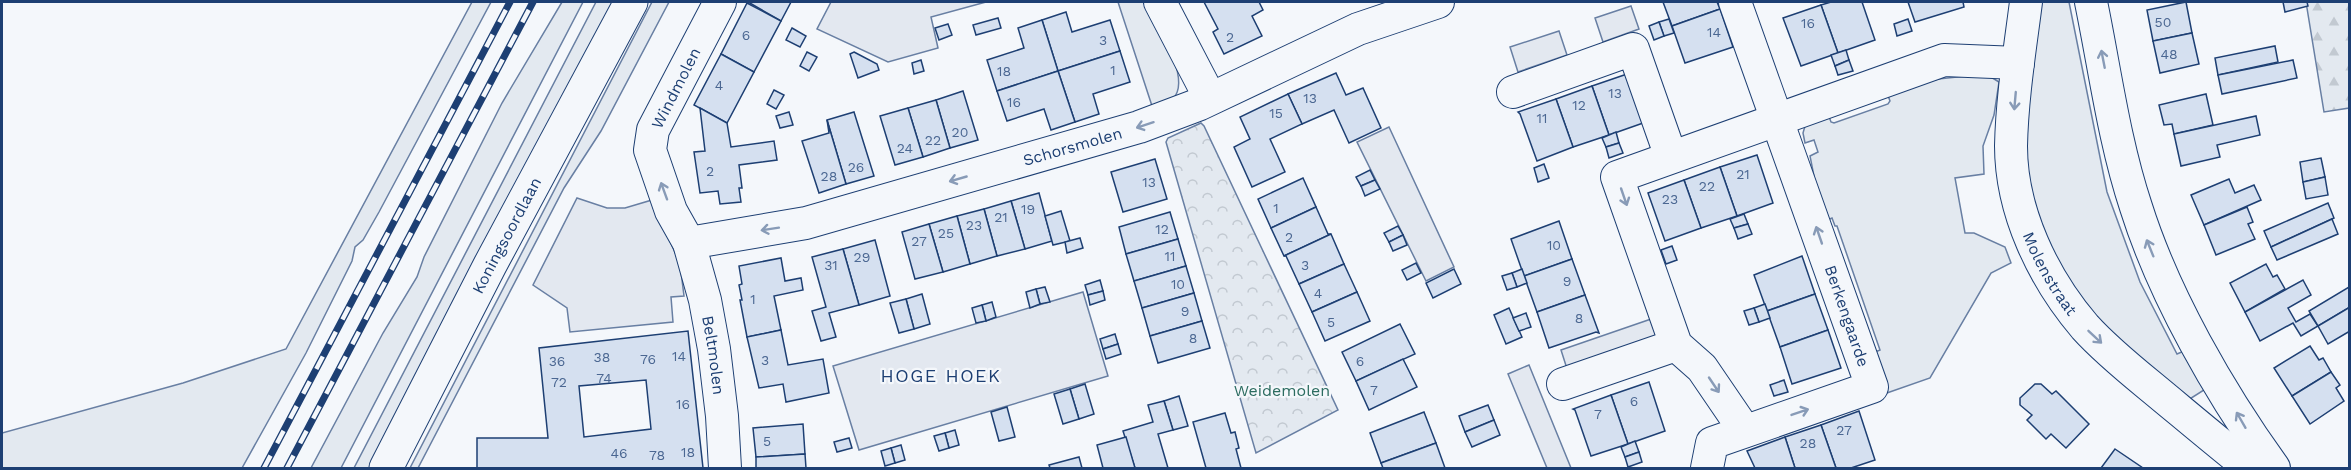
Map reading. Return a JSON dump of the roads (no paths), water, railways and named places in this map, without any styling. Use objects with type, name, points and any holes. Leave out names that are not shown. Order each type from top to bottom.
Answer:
[{"type":"street","name":"Koningsoordlaan","points":[[386,468],[631,2]]},
{"type":"street","name":"Windmolen","points":[[689,243],[671,211],[650,150],[653,129],[720,2]]},
{"type":"street","points":[[1160,2],[1205,101]]},
{"type":"street","name":"Schorsmolen","points":[[689,243],[806,223],[1139,127],[1205,101],[1358,29],[1438,2]]},
{"type":"street","name":"Berkengaarde","points":[[1707,468],[1712,442],[1872,387],[1735,2]]},
{"type":"street","name":"Molenstraat","points":[[2026,2],[2011,147],[2015,184],[2034,249],[2064,300],[2086,329],[2250,468]]},
{"type":"street","points":[[2091,2],[2124,163],[2135,206],[2148,243],[2166,286],[2213,372],[2247,432],[2274,468]]},
{"type":"street","points":[[1513,92],[1633,49],[1671,157]]},
{"type":"street","points":[[1745,431],[1702,368],[1676,345],[1617,177],[1944,60],[2018,63]]},
{"type":"street","name":"Beltmolen","points":[[689,243],[705,300],[714,349],[725,468]]},
{"type":"street","points":[[1563,384],[1676,345]]},
{"type":"railway","points":[[264,468],[510,2]]},
{"type":"railway","points":[[287,468],[533,2]]},
{"type":"district","name":"HOGE HOEK","points":[[941,375]]},
{"type":"park label","name":"Weidemolen","points":[[1282,390]]}]
